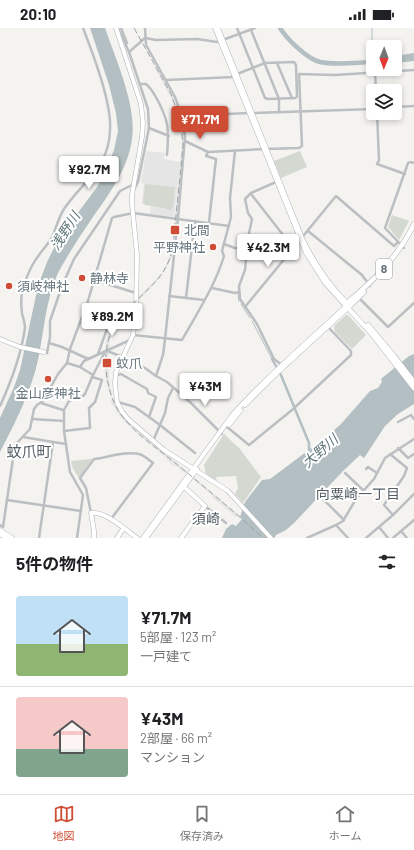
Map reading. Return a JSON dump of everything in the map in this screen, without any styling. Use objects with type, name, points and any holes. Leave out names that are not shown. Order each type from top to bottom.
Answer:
[{"type":"main road","name":"8","points":[[348,306],[390,266],[401,245],[412,232],[414,224]]},
{"type":"main road","points":[[348,306],[414,382]]},
{"type":"main road","points":[[378,339],[414,388]]},
{"type":"street","points":[[0,406],[12,377],[21,347],[25,326],[22,313],[21,296],[29,272],[33,263],[51,239],[63,210],[98,169],[106,154],[109,142],[109,114],[103,87],[83,28]]},
{"type":"street","points":[[118,28],[130,52],[148,109],[149,128],[138,182],[132,195]]},
{"type":"street","points":[[118,28],[141,104],[143,123],[132,195],[137,255],[137,293],[132,335],[115,376],[115,392],[117,402],[122,412],[129,420],[153,441],[228,491],[271,538]]},
{"type":"street","points":[[145,28],[146,45],[175,97],[185,130],[178,218],[165,339],[163,355],[156,376]]},
{"type":"street","points":[[215,28],[222,41]]},
{"type":"street","points":[[218,28],[301,240]]},
{"type":"street","points":[[166,80],[236,75],[253,68],[265,63],[294,62],[296,65],[297,97],[279,99],[265,98],[253,68],[240,34],[237,28]]},
{"type":"street","points":[[145,38],[156,40],[197,39],[217,42],[255,28]]},
{"type":"street","points":[[251,30],[279,99],[280,112]]},
{"type":"street","points":[[130,52],[145,38]]},
{"type":"street","points":[[278,63],[292,98]]},
{"type":"street","points":[[402,71],[414,70]]},
{"type":"street","points":[[185,142],[208,152],[301,148],[299,74],[335,75],[366,73]]},
{"type":"street","points":[[140,84],[146,84],[150,87],[164,113],[168,127],[167,155]]},
{"type":"street","points":[[402,107],[414,106]]},
{"type":"street","points":[[182,116],[366,108]]},
{"type":"street","points":[[377,120],[379,160],[377,164],[405,174]]},
{"type":"street","points":[[149,128],[168,136]]},
{"type":"street","points":[[143,538],[248,397],[348,306],[322,274],[301,240],[276,182],[265,149]]},
{"type":"street","points":[[132,335],[182,340],[212,288],[224,256],[222,251],[232,214],[230,198],[235,151]]},
{"type":"street","points":[[208,152],[206,156],[216,159],[209,222]]},
{"type":"street","points":[[401,245],[385,228],[408,162],[414,163]]},
{"type":"street","points":[[276,182],[251,193],[245,199],[248,212],[252,219],[246,250],[245,270],[239,286],[239,292],[240,299],[257,324],[274,359],[282,367]]},
{"type":"street","points":[[0,339],[21,347],[47,353],[50,321],[62,286],[74,259],[120,191],[134,184]]},
{"type":"street","points":[[251,193],[294,249]]},
{"type":"street","points":[[245,308],[336,196],[394,246],[401,245]]},
{"type":"street","points":[[0,525],[3,527],[15,445],[30,428],[34,409],[41,402],[58,374],[67,363],[112,218],[133,213],[209,222],[229,226]]},
{"type":"street","points":[[186,298],[195,221]]},
{"type":"street","points":[[308,231],[362,275],[369,285]]},
{"type":"street","points":[[224,244],[246,250],[289,255]]},
{"type":"street","points":[[94,280],[137,293]]},
{"type":"street","points":[[212,288],[236,293],[239,292]]},
{"type":"street","points":[[169,296],[204,300]]},
{"type":"street","points":[[358,296],[388,327],[414,303]]},
{"type":"street","points":[[98,355],[112,315]]},
{"type":"street","points":[[227,427],[249,445],[292,410],[351,355],[351,351],[326,326]]},
{"type":"street","points":[[80,367],[84,361],[89,358],[106,352],[130,340]]},
{"type":"street","points":[[49,343],[89,358]]},
{"type":"street","points":[[106,352],[123,356],[127,360],[145,368],[167,382],[221,433]]},
{"type":"street","points":[[77,538],[83,495],[70,472],[64,431],[64,410],[69,401],[85,394],[106,352]]},
{"type":"street","points":[[64,431],[90,428],[89,408],[95,402],[102,380],[80,367],[67,363]]},
{"type":"street","points":[[221,433],[276,372]]},
{"type":"street","points":[[115,376],[121,374],[147,389],[148,393],[156,397],[149,417]]},
{"type":"street","points":[[153,441],[165,413],[168,398],[173,388]]},
{"type":"street","points":[[41,402],[64,410]]},
{"type":"street","points":[[117,402],[135,407],[160,424],[195,453]]},
{"type":"street","points":[[398,422],[412,415],[414,419]]},
{"type":"street","points":[[32,419],[64,421]]},
{"type":"street","points":[[23,437],[66,444]]},
{"type":"street","points":[[307,538],[344,520],[356,499],[372,482],[385,458],[398,448],[413,440]]},
{"type":"street","points":[[39,538],[53,442]]},
{"type":"street","points":[[398,448],[408,458],[414,454]]},
{"type":"street","points":[[94,538],[86,488],[80,478],[94,459],[112,457],[121,454],[141,454],[153,463],[111,520]]},
{"type":"street","points":[[390,454],[407,468],[404,476],[384,506],[393,515]]},
{"type":"street","points":[[366,470],[368,467],[377,473]]},
{"type":"street","points":[[345,473],[364,491]]},
{"type":"street","points":[[183,486],[205,506],[226,522]]},
{"type":"street","points":[[146,538],[183,486]]},
{"type":"street","points":[[366,538],[393,515],[414,494]]},
{"type":"street","points":[[322,498],[344,520]]},
{"type":"street","points":[[7,500],[80,511]]},
{"type":"street","points":[[181,538],[205,506]]},
{"type":"street","points":[[91,513],[100,514],[137,538]]},
{"type":"street","points":[[393,538],[413,522]]},
{"type":"street","points":[[336,525],[348,538]]},
{"type":"street","points":[[379,527],[388,538]]},
{"type":"street","points":[[117,538],[123,528]]},
{"type":"street","points":[[0,530],[12,538]]},
{"type":"street","points":[[401,531],[407,538]]},
{"type":"street","points":[[0,534],[6,538]]},
{"type":"shaded area","points":[[154,66],[157,66],[175,99],[182,120],[184,141],[173,255],[160,278],[121,319],[113,332],[110,340],[108,360],[109,381],[112,394],[111,399],[105,376],[106,340],[118,318],[163,272],[172,246],[182,141],[179,118],[175,106]]},
{"type":"shaded area","points":[[146,151],[165,153],[164,159],[180,162],[174,217],[150,214],[151,206],[142,203],[144,184],[141,183]]},
{"type":"shaded area","points":[[300,151],[307,167],[281,178],[274,161]]},
{"type":"shaded area","points":[[145,184],[175,187],[173,208],[170,210],[145,205],[143,203]]},
{"type":"shaded area","points":[[392,215],[409,221],[399,240],[388,227]]},
{"type":"shaded area","points":[[346,315],[348,315],[366,335],[352,349],[335,332],[334,326]]},
{"type":"shaded area","points":[[112,397],[128,422],[166,454],[166,458],[123,420],[111,403]]},
{"type":"shaded area","points":[[224,434],[239,448],[261,477],[243,503],[235,494],[238,488],[236,476],[216,477],[217,481],[206,474],[204,465]]},
{"type":"shaded area","points":[[166,454],[239,515],[263,538],[238,516],[236,517],[212,497],[213,496],[193,479],[174,466],[166,459]]},
{"type":"shaded area","points":[[92,459],[79,478],[73,469],[71,461]]},
{"type":"water","name":"浅野川","points":[[90,28],[105,28],[120,68],[129,98],[133,126],[130,150],[122,172],[59,271],[48,303],[35,372],[17,419],[0,452],[0,418],[20,370],[38,286],[47,262],[58,240],[97,187],[114,150],[118,131],[116,113],[109,85]]},
{"type":"water","points":[[414,53],[414,61],[402,62],[402,55]]},
{"type":"water","name":"大野川","points":[[414,354],[414,404],[398,414],[385,426],[364,458],[360,455],[295,522],[274,538],[222,538],[226,529],[232,524],[236,526],[242,519],[240,517],[245,502],[262,480],[270,479],[326,437],[341,424],[370,391],[378,388],[382,382],[381,379],[409,356]]},
{"type":"waterway","points":[[280,28],[287,38],[309,57],[315,60],[320,62],[346,64],[366,63]]},
{"type":"waterway","points":[[372,28],[372,40]]},
{"type":"waterway","points":[[238,294],[239,301]]},
{"type":"waterway","points":[[241,304],[250,318]]},
{"type":"waterway","points":[[252,321],[272,359]]},
{"type":"waterway","name":"大野川","points":[[272,359],[281,375],[309,443],[309,450]]},
{"type":"railway","points":[[134,28],[171,94],[181,123],[183,146],[173,246],[164,271],[148,290],[120,317],[109,337],[106,369],[110,391],[118,410],[129,425],[263,538]]},
{"type":"place","name":"北間","points":[[175,230]]},
{"type":"place","name":"平野神社","points":[[213,247]]},
{"type":"place","name":"静林寺","points":[[82,278]]},
{"type":"place","name":"須岐神社","points":[[9,286]]},
{"type":"place","name":"蚊爪","points":[[107,363]]},
{"type":"place","name":"金山彦神社","points":[[48,379]]},
{"type":"district","name":"蚊爪町","points":[[29,452]]},
{"type":"district","name":"向粟崎一丁目","points":[[358,494]]},
{"type":"district","name":"須崎","points":[[206,519]]}]
